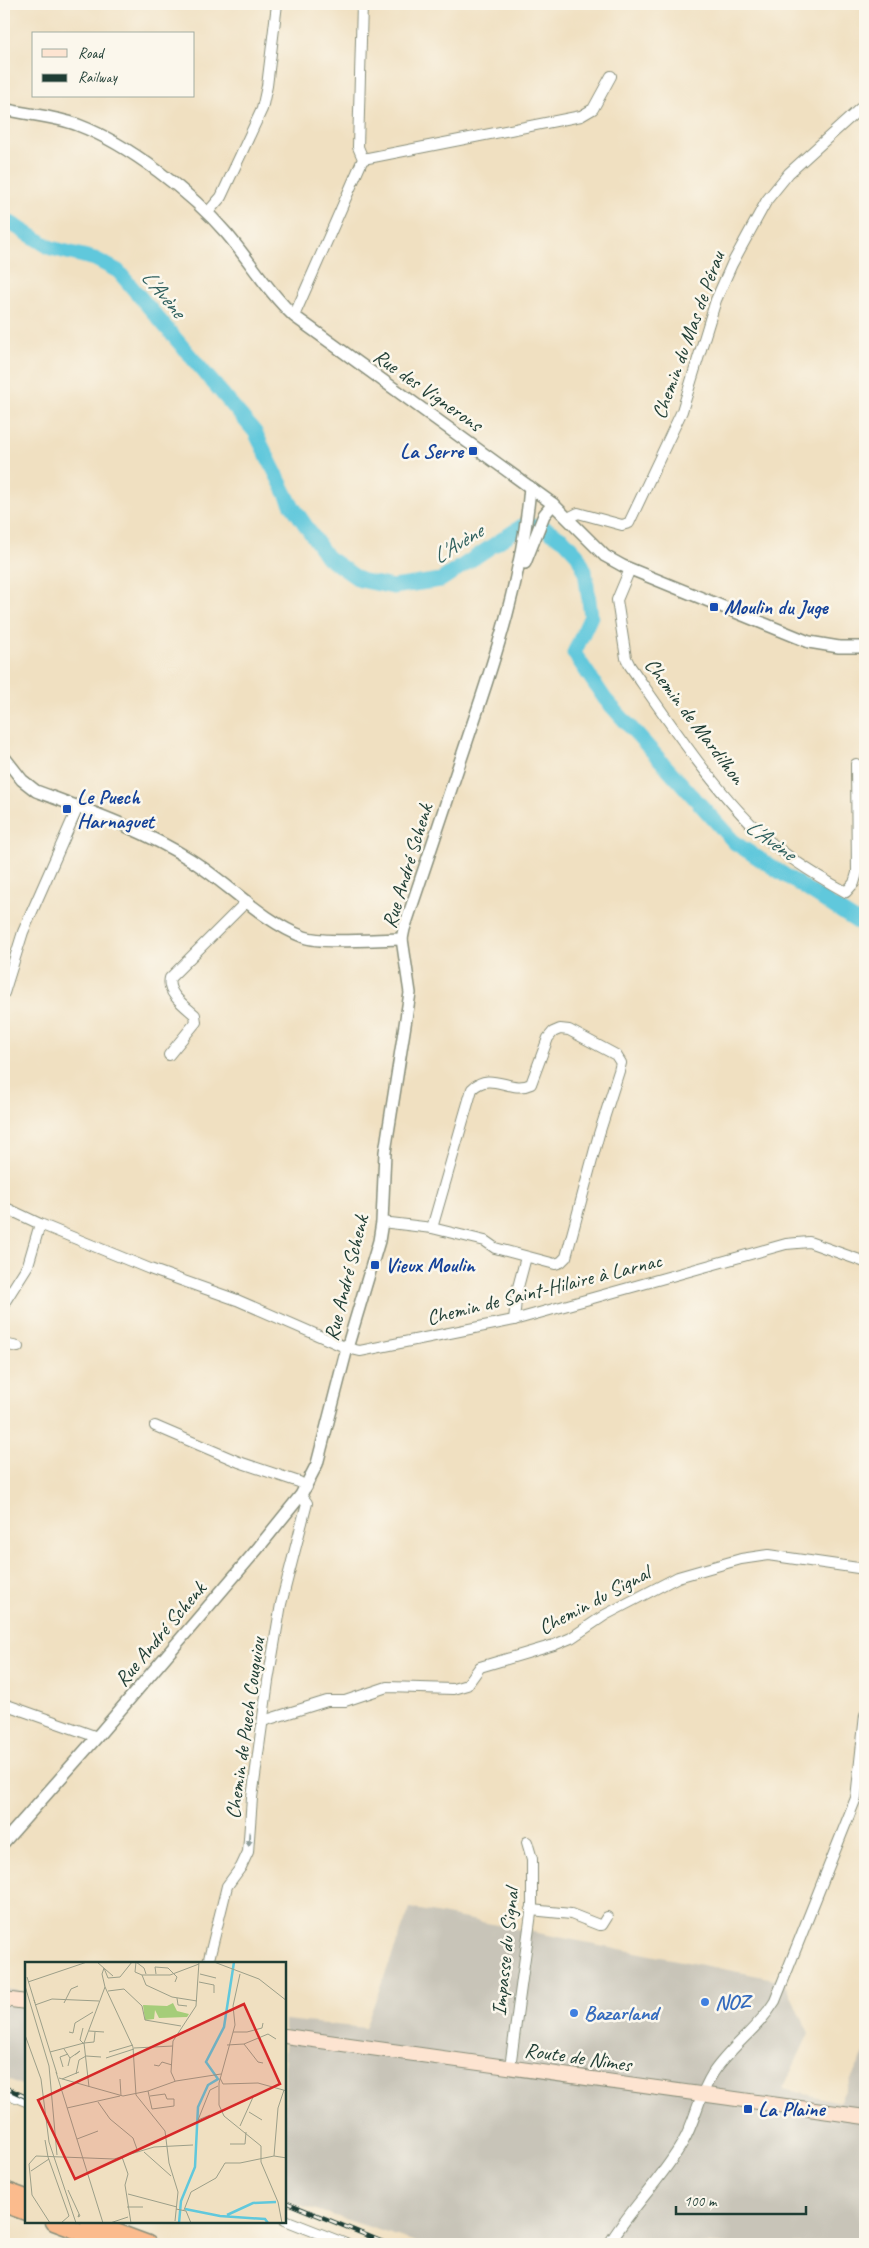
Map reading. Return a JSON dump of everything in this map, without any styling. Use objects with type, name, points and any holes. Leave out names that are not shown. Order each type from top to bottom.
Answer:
[{"type":"highway","points":[[4,2190],[25,2198]]},
{"type":"highway","points":[[4,2204],[25,2212]]},
{"type":"highway","points":[[57,2223],[113,2244]]},
{"type":"highway","points":[[93,2223],[148,2244]]},
{"type":"main road","points":[[4,1999],[25,2002]]},
{"type":"main road","name":"Route de Nîmes","points":[[286,2036],[700,2095],[865,2116]]},
{"type":"street","points":[[208,212],[221,197],[262,110],[267,86],[277,4]]},
{"type":"street","points":[[294,316],[363,159],[358,147],[362,4]]},
{"type":"street","points":[[363,159],[581,116],[593,109],[611,76]]},
{"type":"street","name":"Chemin du Mas de Pérau","points":[[568,518],[578,513],[622,525],[629,523],[682,411],[716,300],[732,264],[767,200],[789,173],[865,104]]},
{"type":"street","name":"Rue des Vignerons","points":[[4,109],[62,120],[100,136],[149,166],[208,212],[235,243],[278,300],[294,316],[553,504],[605,556],[630,569],[808,642],[839,647],[865,647]]},
{"type":"street","name":"Rue André Schenk","points":[[529,541],[530,487]]},
{"type":"street","name":"Rue André Schenk","points":[[4,1842],[97,1737],[304,1491],[317,1464],[347,1348],[379,1241],[382,1222],[385,1152],[410,993],[402,938],[488,679],[529,541],[553,504]]},
{"type":"street","name":"Chemin de Mardilhon","points":[[630,569],[617,600],[626,658],[630,666],[706,769],[756,829],[795,860],[846,892],[854,883],[857,873],[856,764]]},
{"type":"street","points":[[4,757],[22,780],[36,791],[156,840],[192,861],[275,923],[306,938],[320,940],[402,938]]},
{"type":"street","points":[[4,993],[23,932],[78,807]]},
{"type":"street","points":[[169,1055],[196,1022],[195,1015],[172,992],[169,984],[170,978],[247,901]]},
{"type":"street","points":[[382,1222],[432,1228],[485,1241],[495,1248],[554,1264],[566,1257],[598,1134],[621,1063],[616,1055],[569,1030],[560,1029],[552,1032],[548,1038],[532,1084],[524,1088],[486,1080],[479,1082],[472,1089],[432,1228]]},
{"type":"street","name":"Chemin de Saint-Hilaire à Larnac","points":[[4,1207],[40,1224],[150,1269],[237,1300],[347,1348],[360,1351],[514,1320],[786,1244],[809,1242],[865,1262]]},
{"type":"street","points":[[4,1303],[28,1265],[40,1224]]},
{"type":"street","points":[[514,1320],[517,1291],[526,1257]]},
{"type":"street","points":[[4,1344],[18,1347]]},
{"type":"street","points":[[154,1426],[239,1462],[300,1482],[304,1491]]},
{"type":"street","name":"Chemin de Puech Couguiou","points":[[208,1962],[227,1886],[241,1868],[248,1852],[252,1798],[281,1604],[307,1503],[304,1491]]},
{"type":"street","name":"Chemin du Signal","points":[[263,1721],[327,1702],[345,1701],[387,1687],[453,1689],[467,1685],[480,1667],[554,1646],[571,1638],[612,1611],[678,1577],[741,1559],[768,1555],[865,1569]]},
{"type":"street","points":[[4,1704],[97,1737]]},
{"type":"street","points":[[609,2244],[667,2169],[684,2140],[700,2095],[714,2072],[754,2030],[775,2001],[856,1798],[865,1715]]},
{"type":"street","name":"Impasse du Signal","points":[[510,2067],[531,1910],[532,1859],[527,1842]]},
{"type":"street","points":[[531,1910],[571,1914],[599,1925],[602,1925],[607,1917]]},
{"type":"street","points":[[4,2092],[25,2101]]},
{"type":"street","points":[[286,2220],[346,2244]]},
{"type":"shaded area","points":[[410,1908],[784,1981],[809,2033],[783,2089],[839,2102],[865,2052],[865,2244],[422,2244],[286,2200],[286,2020],[365,2028]]},
{"type":"shaded area","points":[[4,1989],[25,1992],[25,2087],[4,2077]]},
{"type":"waterway","name":"L'Avène","points":[[4,219],[51,248],[95,259],[118,271],[255,432],[291,504],[327,557],[360,580],[393,587],[441,580],[522,526],[543,527],[564,540],[577,554],[585,571],[591,616],[574,653],[605,699],[735,843],[865,927]]},
{"type":"railway","points":[[4,2087],[25,2097]]},
{"type":"railway","points":[[286,2202],[388,2244]]},
{"type":"place","name":"La Serre","points":[[473,451]]},
{"type":"place","name":"Moulin du Juge","points":[[714,607]]},
{"type":"place","name":"Le Puech Harnaguet","points":[[67,809]]},
{"type":"place","name":"Vieux Moulin","points":[[375,1265]]},
{"type":"place","name":"NOZ","points":[[705,2002]]},
{"type":"place","name":"Bazarland","points":[[574,2013]]},
{"type":"place","name":"La Plaine","points":[[748,2109]]}]
